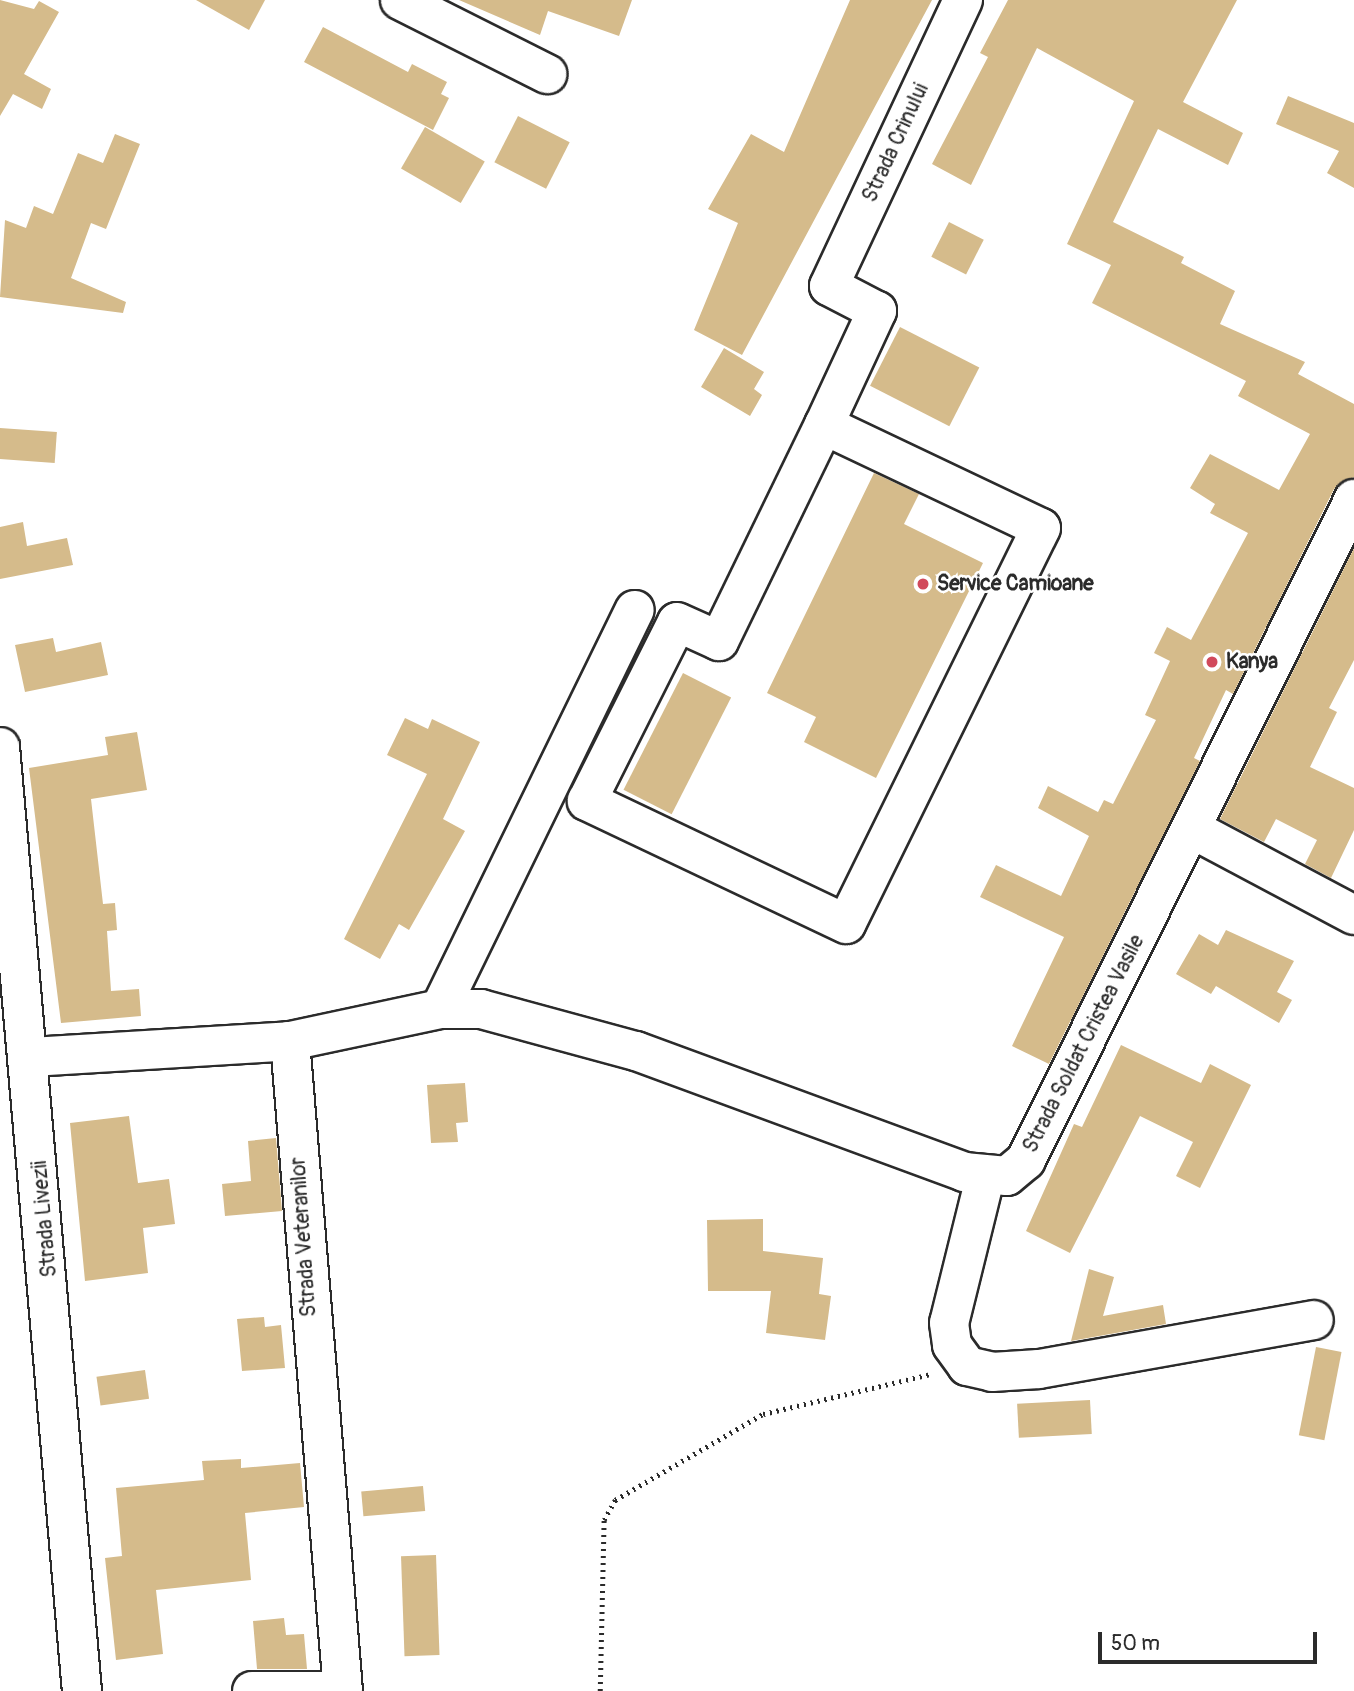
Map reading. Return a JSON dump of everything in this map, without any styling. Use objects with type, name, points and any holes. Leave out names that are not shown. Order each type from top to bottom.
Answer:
[{"type":"street","points":[[400,0],[547,74]]},
{"type":"street","name":"Strada Crinului","points":[[824,425],[877,311],[829,286],[963,0]]},
{"type":"street","points":[[824,425],[1041,528],[846,924],[587,801],[677,622],[719,641],[824,425]]},
{"type":"street","name":"Strada Soldat Cristea Vasile","points":[[985,1178],[1007,1175],[1026,1160],[1354,499]]},
{"type":"street","points":[[440,1009],[635,610]]},
{"type":"street","name":"Strada Livezii","points":[[0,747],[31,1057],[82,1691]]},
{"type":"street","points":[[1192,829],[1354,915]]},
{"type":"street","points":[[31,1057],[290,1041],[440,1009],[503,1013],[598,1038],[985,1178],[949,1323],[952,1345],[967,1366],[992,1372],[1039,1369],[1314,1320]]},
{"type":"street","name":"Strada Veteranilor","points":[[290,1041],[344,1691]]},
{"type":"street","points":[[252,1691],[335,1691]]},
{"type":"path","points":[[600,1691],[604,1520],[615,1500],[763,1414],[967,1366]]},
{"type":"building","points":[[0,0],[34,9],[39,1],[59,12],[24,74],[51,89],[42,109],[13,94],[0,116]]},
{"type":"building","points":[[196,0],[265,0],[249,30]]},
{"type":"building","points":[[459,0],[632,0],[619,36],[548,11],[540,35]]},
{"type":"building","points":[[850,0],[932,0],[742,355],[694,330],[738,223],[708,209],[751,134],[784,152]]},
{"type":"building","points":[[1008,0],[1237,0],[1183,102],[1243,133],[1228,165],[1158,129],[1113,222],[1184,257],[1181,263],[1235,291],[1220,324],[1305,362],[1298,374],[1354,404],[1354,477],[1334,489],[1233,694],[1226,690],[1194,758],[1200,761],[1049,1064],[1012,1046],[1064,937],[980,897],[996,865],[1061,896],[1089,836],[1038,808],[1048,786],[1098,812],[1104,800],[1113,804],[1156,720],[1145,715],[1170,661],[1154,653],[1167,627],[1191,640],[1248,533],[1210,513],[1215,504],[1190,488],[1210,454],[1279,490],[1310,434],[1238,396],[1246,381],[1092,303],[1111,265],[1067,244],[1134,101],[1037,48],[971,185],[932,164],[988,57],[980,53]]},
{"type":"building","points":[[323,27],[408,72],[412,64],[447,82],[441,94],[449,98],[433,130],[304,62]]},
{"type":"building","points":[[1288,96],[1354,123],[1354,188],[1327,173],[1339,151],[1276,124]]},
{"type":"building","points":[[518,116],[570,142],[546,189],[494,162]]},
{"type":"building","points":[[425,127],[485,162],[461,203],[401,169]]},
{"type":"building","points":[[115,134],[140,144],[106,229],[91,223],[71,278],[126,302],[123,313],[0,297],[5,220],[26,228],[34,206],[53,214],[78,153],[103,163]]},
{"type":"building","points":[[949,222],[984,240],[966,274],[931,257]]},
{"type":"building","points":[[900,327],[979,367],[949,426],[870,386]]},
{"type":"building","points":[[724,348],[764,372],[754,389],[762,395],[750,416],[701,387]]},
{"type":"building","points":[[0,428],[57,432],[55,463],[0,459]]},
{"type":"building","points":[[874,473],[919,494],[904,524],[983,563],[876,778],[804,742],[816,717],[767,693]]},
{"type":"building","points":[[23,522],[27,546],[67,538],[73,565],[0,579],[0,527]]},
{"type":"building","points":[[1354,548],[1354,660],[1329,708],[1337,712],[1310,767],[1354,788],[1354,830],[1331,878],[1305,864],[1317,840],[1276,819],[1264,842],[1220,819]]},
{"type":"building","points":[[53,638],[56,652],[101,642],[108,675],[25,692],[15,645]]},
{"type":"building","points":[[683,673],[731,698],[672,814],[624,790]]},
{"type":"building","points":[[405,718],[428,729],[432,719],[480,742],[443,819],[465,831],[409,930],[399,924],[380,959],[344,939],[427,774],[387,755]]},
{"type":"building","points":[[137,732],[147,790],[91,799],[103,904],[115,903],[117,930],[107,931],[111,991],[139,989],[141,1016],[61,1023],[29,768],[108,755],[105,737]]},
{"type":"building","points":[[1226,930],[1294,961],[1277,992],[1292,1000],[1279,1023],[1216,986],[1211,994],[1176,974],[1199,934],[1218,945]]},
{"type":"building","points":[[1121,1045],[1201,1083],[1210,1064],[1251,1085],[1200,1188],[1176,1176],[1193,1142],[1140,1116],[1070,1253],[1026,1231],[1074,1124],[1082,1127]]},
{"type":"building","points":[[465,1083],[468,1122],[456,1123],[458,1142],[431,1143],[427,1085]]},
{"type":"building","points":[[129,1116],[138,1183],[169,1179],[175,1224],[143,1228],[148,1273],[85,1281],[70,1123]]},
{"type":"building","points":[[276,1138],[282,1211],[225,1216],[222,1184],[251,1181],[248,1141]]},
{"type":"building","points":[[763,1219],[763,1251],[823,1258],[819,1294],[831,1296],[825,1340],[766,1333],[771,1291],[708,1291],[707,1220]]},
{"type":"building","points":[[1089,1269],[1114,1277],[1103,1316],[1163,1305],[1166,1324],[1071,1341]]},
{"type":"building","points":[[264,1317],[265,1327],[281,1325],[285,1368],[242,1371],[237,1319]]},
{"type":"building","points":[[1316,1347],[1342,1352],[1324,1440],[1299,1435]]},
{"type":"building","points":[[145,1370],[149,1399],[101,1406],[96,1377]]},
{"type":"building","points":[[1090,1400],[1092,1434],[1019,1438],[1017,1404]]},
{"type":"building","points":[[241,1459],[241,1468],[300,1463],[304,1507],[245,1513],[251,1580],[156,1590],[163,1654],[116,1660],[105,1558],[122,1556],[116,1488],[204,1480],[202,1461]]},
{"type":"building","points":[[423,1486],[425,1511],[363,1516],[361,1491]]},
{"type":"building","points":[[436,1555],[439,1655],[405,1656],[401,1556]]},
{"type":"building","points":[[284,1618],[286,1635],[304,1634],[307,1669],[257,1669],[253,1621]]},
{"type":"place","name":"Service Camioane","points":[[923,584]]},
{"type":"place","name":"Kanya","points":[[1212,662]]}]
